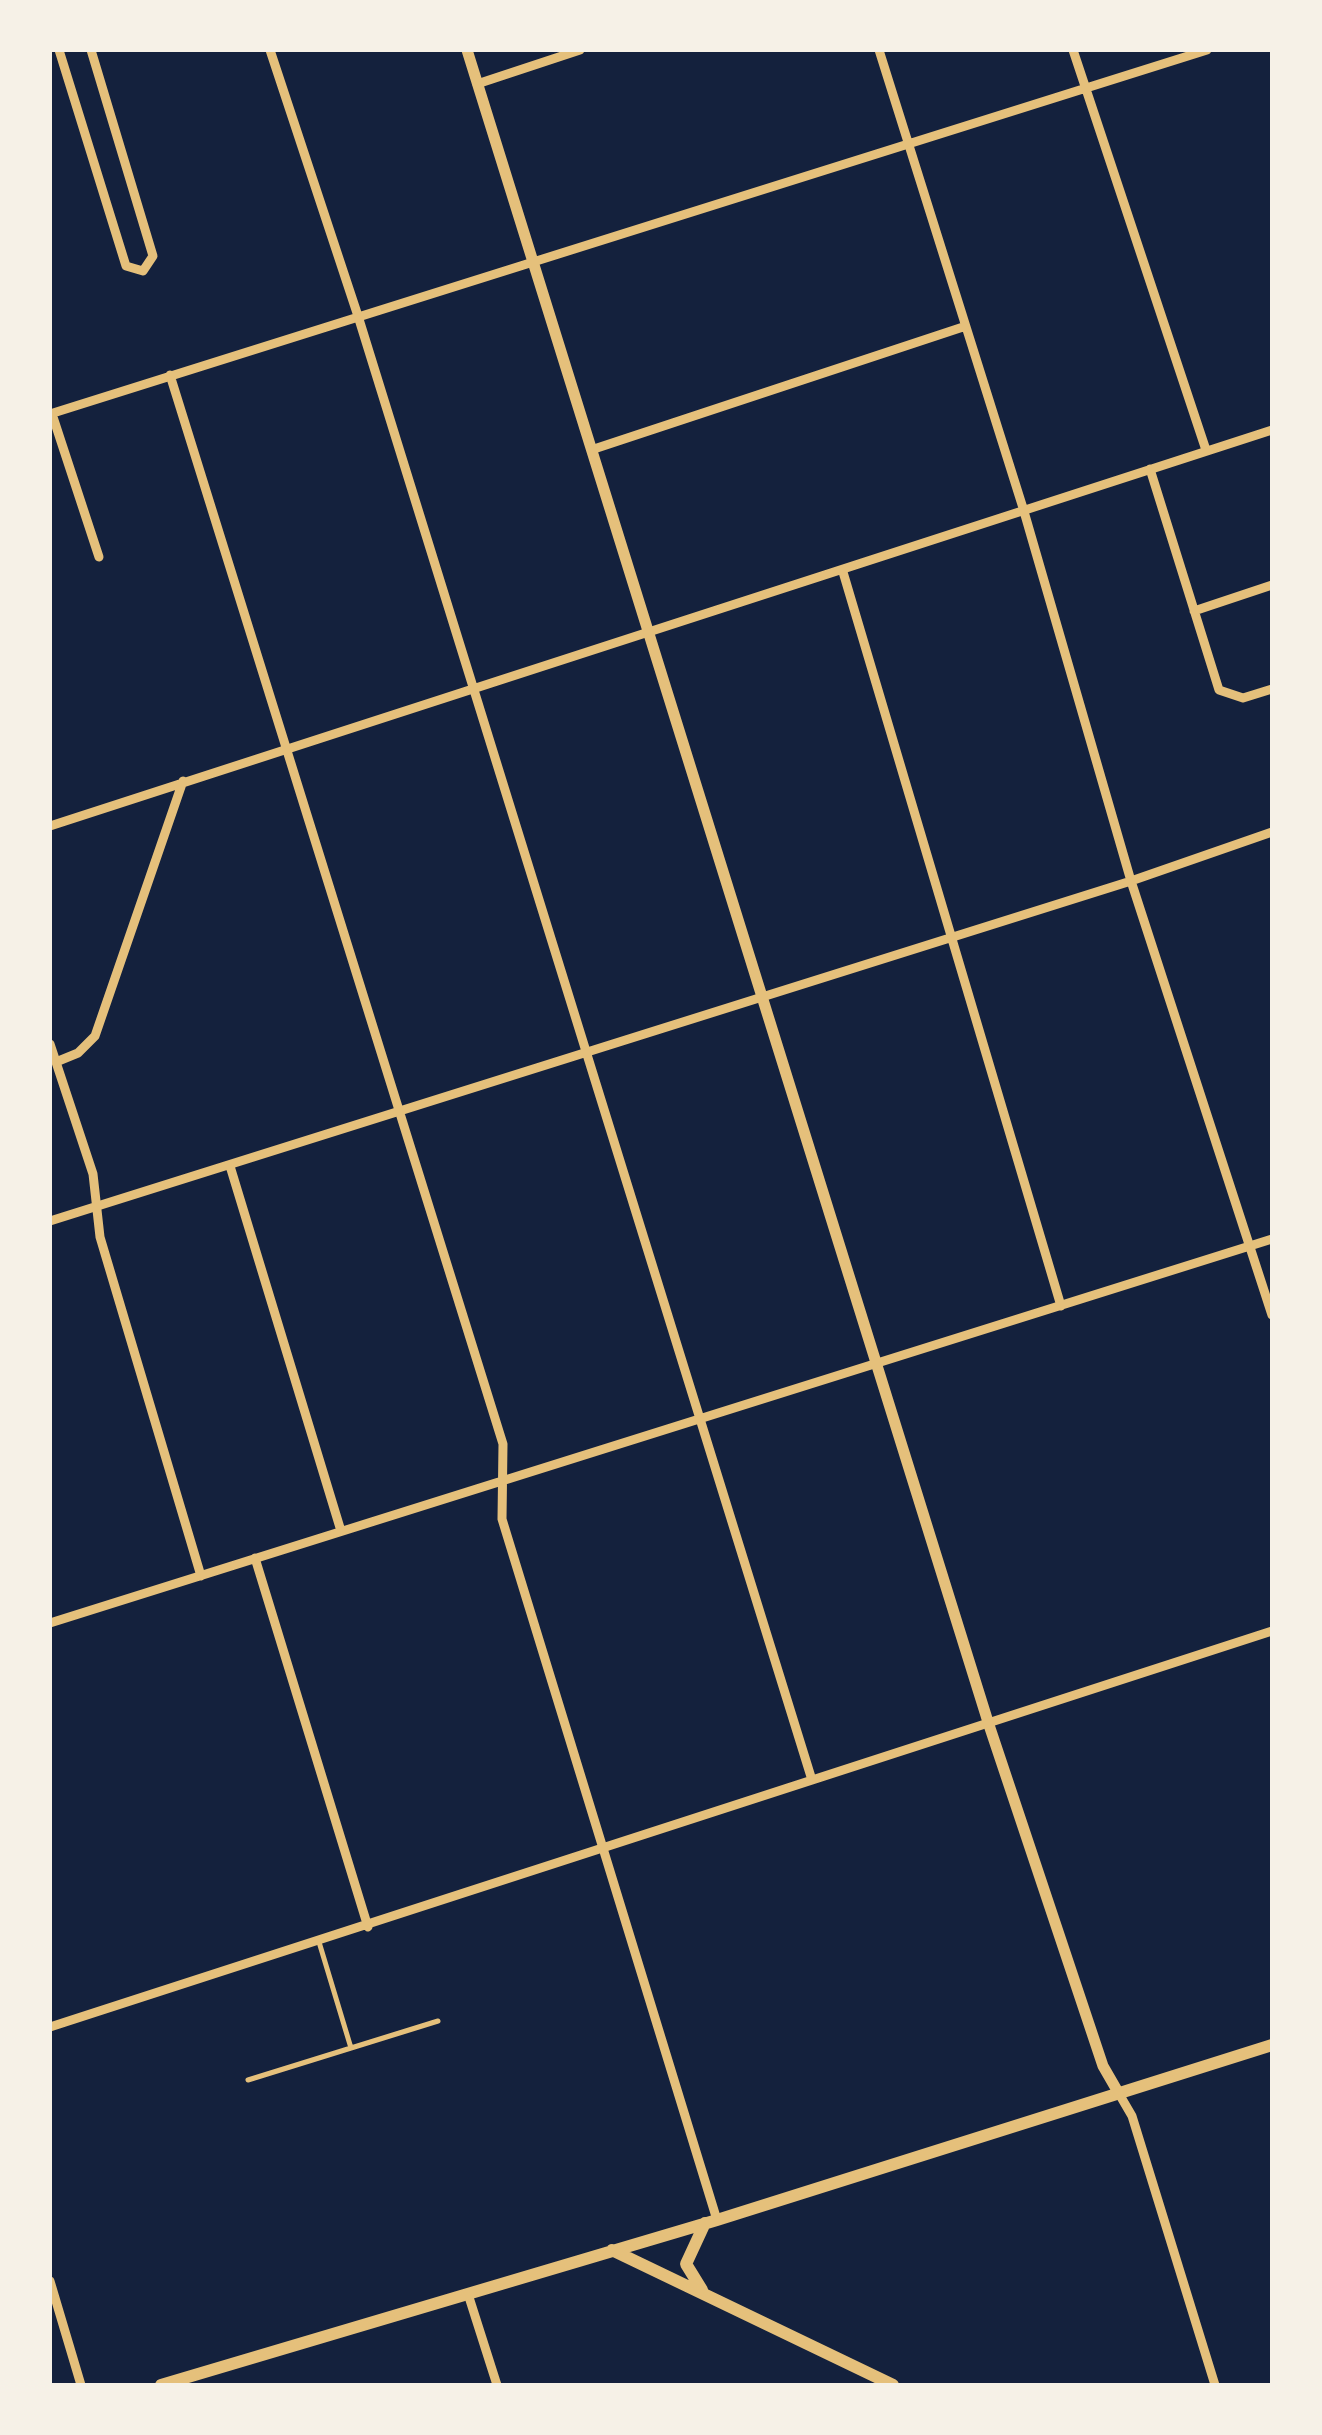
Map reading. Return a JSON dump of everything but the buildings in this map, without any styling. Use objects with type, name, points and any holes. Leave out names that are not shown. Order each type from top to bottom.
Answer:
[{"type":"main road","points":[[162,2385],[711,2221],[1272,2045]]},
{"type":"main road","points":[[711,2221],[686,2264],[693,2280],[711,2298]]},
{"type":"main road","points":[[612,2250],[893,2385]]},
{"type":"street","points":[[58,50],[126,266],[143,271],[153,256],[91,50]]},
{"type":"street","points":[[270,50],[476,691],[812,1780]]},
{"type":"street","points":[[467,50],[652,632],[989,1725],[1103,2066],[1132,2116],[1215,2385]]},
{"type":"street","points":[[477,84],[580,50]]},
{"type":"street","points":[[880,50],[963,327],[1023,508],[1131,881],[1272,1315]]},
{"type":"street","points":[[1073,50],[1206,450]]},
{"type":"street","points":[[99,557],[51,414],[908,140],[1207,50]]},
{"type":"street","points":[[594,449],[963,327]]},
{"type":"street","points":[[170,376],[503,1444],[502,1519],[711,2221]]},
{"type":"street","points":[[50,826],[1272,430]]},
{"type":"street","points":[[1150,469],[1219,690],[1243,698],[1272,689]]},
{"type":"street","points":[[843,572],[954,934],[1061,1306]]},
{"type":"street","points":[[1194,611],[1272,585]]},
{"type":"street","points":[[56,1062],[78,1053],[95,1036],[183,781]]},
{"type":"street","points":[[50,1221],[1131,881],[1272,832]]},
{"type":"street","points":[[50,1044],[93,1174],[100,1237],[201,1576]]},
{"type":"street","points":[[230,1166],[342,1531]]},
{"type":"street","points":[[50,1624],[1272,1239]]},
{"type":"street","points":[[255,1558],[368,1926]]},
{"type":"street","points":[[50,2027],[1272,1631]]},
{"type":"street","points":[[50,2281],[81,2385]]},
{"type":"street","points":[[468,2294],[497,2385]]},
{"type":"lane","points":[[319,1942],[351,2048]]},
{"type":"lane","points":[[248,2080],[438,2021]]}]
